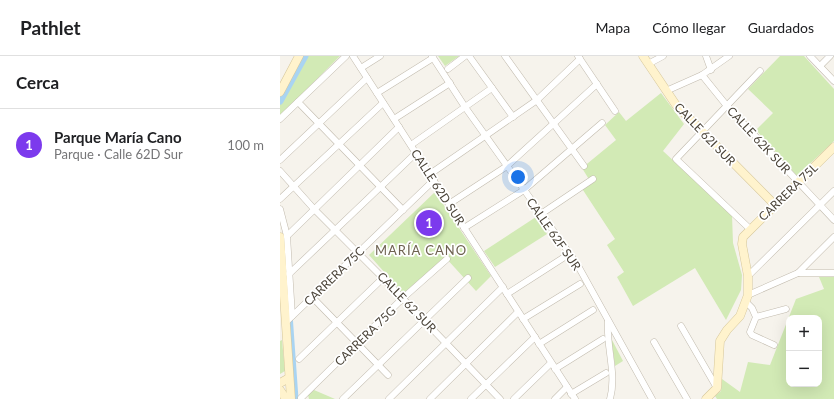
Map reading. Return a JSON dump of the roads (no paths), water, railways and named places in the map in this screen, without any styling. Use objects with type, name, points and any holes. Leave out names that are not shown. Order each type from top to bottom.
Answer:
[{"type":"street","points":[[280,92],[282,80],[299,56]]},
{"type":"street","points":[[280,119],[346,56]]},
{"type":"street","name":"CALLE 62D SUR","points":[[353,56],[573,396]]},
{"type":"street","points":[[361,68],[380,56]]},
{"type":"street","points":[[448,69],[465,56]]},
{"type":"street","points":[[470,56],[513,117]]},
{"type":"street","points":[[505,56],[584,166]]},
{"type":"street","name":"CALLE 62I SUR","points":[[643,56],[676,105],[775,205]]},
{"type":"street","points":[[648,64],[662,56]]},
{"type":"street","points":[[706,56],[711,70]]},
{"type":"street","points":[[666,91],[711,70],[729,56]]},
{"type":"street","points":[[810,56],[834,81]]},
{"type":"street","points":[[820,66],[830,56]]},
{"type":"street","points":[[377,93],[432,57]]},
{"type":"street","name":"CALLE 62F SUR","points":[[432,57],[465,107],[576,264],[627,358],[652,399]]},
{"type":"street","points":[[430,174],[537,100],[579,58],[615,111]]},
{"type":"street","points":[[750,229],[676,159],[760,71]]},
{"type":"street","name":"CALLE 62K SUR","points":[[702,75],[727,106],[834,220]]},
{"type":"street","points":[[280,160],[367,78]]},
{"type":"street","points":[[394,119],[450,83]]},
{"type":"street","points":[[449,204],[507,166],[597,84]]},
{"type":"street","points":[[411,145],[492,88]]},
{"type":"street","points":[[298,102],[403,210]]},
{"type":"street","points":[[280,198],[383,103]]},
{"type":"street","points":[[464,228],[524,190],[602,123]]},
{"type":"street","points":[[283,237],[399,128]]},
{"type":"street","name":"CARRERA 75L","points":[[748,276],[742,244],[743,237],[834,147]]},
{"type":"street","points":[[284,272],[335,230],[416,153]]},
{"type":"street","name":"CALLE 62 SUR","points":[[280,171],[314,209],[403,298],[500,399]]},
{"type":"street","points":[[541,214],[593,179]]},
{"type":"street","name":"CARRERA 75C","points":[[286,322],[434,180]]},
{"type":"street","points":[[710,398],[717,388],[720,341],[727,330],[740,316],[747,299],[748,276],[834,191]]},
{"type":"street","points":[[280,209],[283,237],[284,272],[282,305],[286,322],[291,399]]},
{"type":"street","points":[[747,299],[798,273],[834,237]]},
{"type":"street","points":[[507,294],[563,258]]},
{"type":"street","name":"CARRERA 75G","points":[[301,398],[403,298],[447,259]]},
{"type":"street","points":[[284,272],[292,316]]},
{"type":"street","points":[[798,273],[834,273]]},
{"type":"street","points":[[299,360],[383,278]]},
{"type":"street","points":[[343,399],[468,278]]},
{"type":"street","points":[[523,319],[580,284]]},
{"type":"street","points":[[390,399],[503,287]]},
{"type":"street","points":[[312,297],[388,375]]},
{"type":"street","points":[[747,299],[756,318],[750,332],[754,336],[774,345]]},
{"type":"street","points":[[756,318],[786,309]]},
{"type":"street","points":[[539,344],[593,310]]},
{"type":"street","points":[[430,399],[518,312]]},
{"type":"street","points":[[608,321],[607,337],[613,368],[611,398]]},
{"type":"street","points":[[681,326],[717,388]]},
{"type":"street","points":[[471,399],[535,337]]},
{"type":"street","points":[[555,369],[603,339]]},
{"type":"street","points":[[654,342],[687,399]]},
{"type":"street","points":[[514,399],[551,363]]},
{"type":"street","points":[[573,396],[606,372]]},
{"type":"street","points":[[280,383],[289,378]]},
{"type":"street","points":[[555,399],[567,387]]},
{"type":"street","points":[[280,390],[286,399]]},
{"type":"waterway","points":[[280,101],[305,56]]},
{"type":"waterway","points":[[289,314],[295,399]]},
{"type":"place","name":"Parque María Cano","points":[[429,223]]},
{"type":"district","name":"MARÍA CANO","points":[[421,250]]}]
